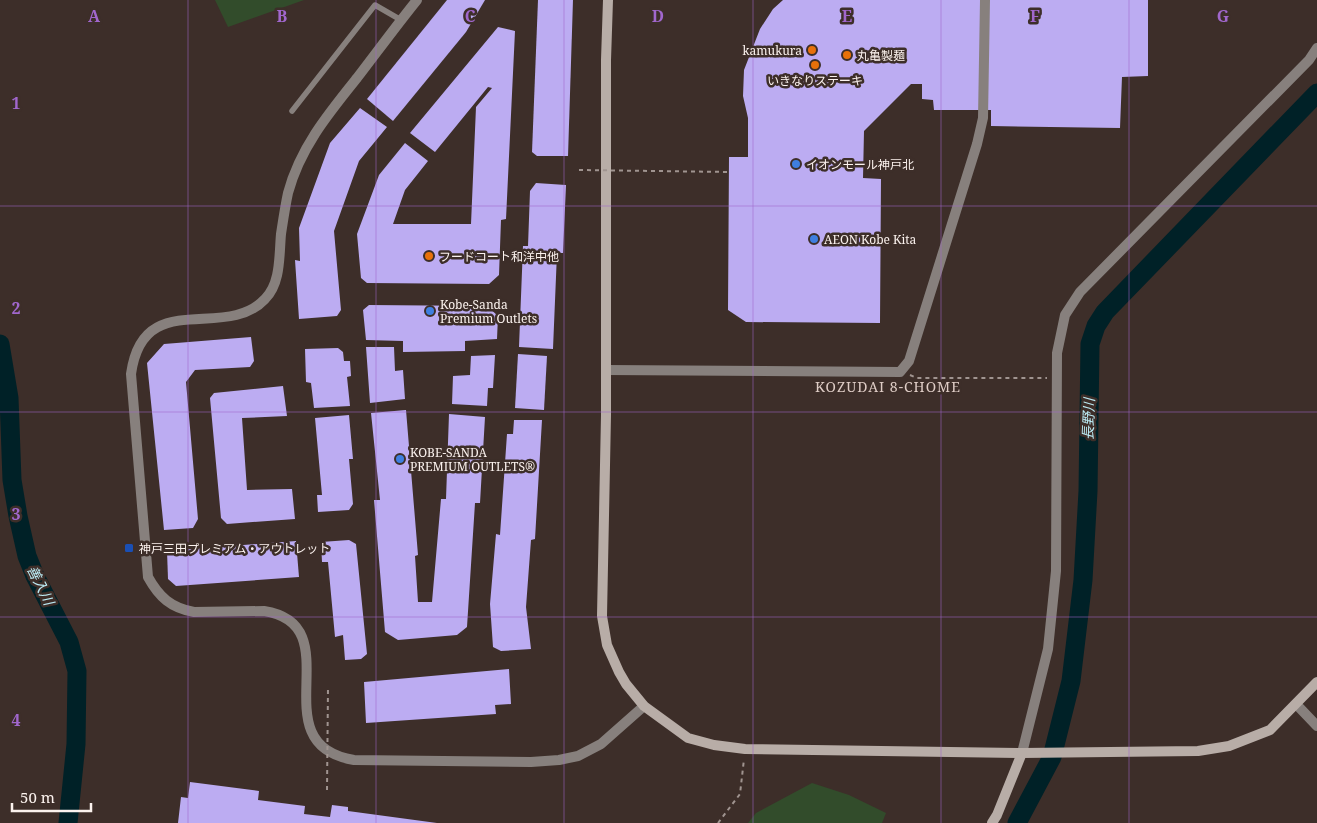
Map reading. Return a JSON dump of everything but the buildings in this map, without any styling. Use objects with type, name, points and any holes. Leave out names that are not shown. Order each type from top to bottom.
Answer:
[{"type":"street","points":[[417,0],[320,124],[302,156],[291,183],[284,215],[276,277],[273,288],[266,298],[257,307],[234,316],[177,320],[165,324],[152,331],[141,342],[136,352],[131,374],[148,577],[159,595],[166,602],[186,611],[264,610],[275,612],[294,624],[305,644],[309,729],[319,745],[341,758],[354,760],[515,762],[559,760],[578,756],[601,744],[644,706]]},
{"type":"street","points":[[608,0],[606,60],[606,370],[602,616],[607,645],[619,672],[644,706],[688,738],[714,745],[745,749],[1022,753],[1198,751],[1229,746],[1270,730],[1317,682]]},
{"type":"street","points":[[606,370],[900,372],[909,360],[977,144],[983,118],[985,0]]},
{"type":"street","points":[[992,823],[1022,753],[1048,649],[1056,571],[1057,353],[1065,315],[1080,292],[1309,60],[1317,48]]},
{"type":"street","points":[[1296,704],[1317,726]]},
{"type":"lane","points":[[292,111],[375,5],[401,20]]},
{"type":"path","points":[[579,170],[729,172]]},
{"type":"path","points":[[900,372],[917,378],[1057,378]]},
{"type":"path","points":[[328,688],[328,790]]},
{"type":"path","points":[[718,823],[740,794],[745,749]]},
{"type":"green space","points":[[215,0],[304,0],[228,27]]},
{"type":"green space","points":[[812,783],[849,795],[886,813],[882,823],[748,823],[756,813]]},
{"type":"waterway","name":"長野川","points":[[1017,823],[1052,757],[1071,681],[1083,580],[1088,491],[1090,344],[1096,326],[1105,312],[1317,93]]},
{"type":"waterway","name":"善入川","points":[[0,344],[9,398],[12,480],[27,556],[35,576],[69,642],[77,671],[76,744],[68,823]]},
{"type":"place","name":"kamukura","points":[[812,50]]},
{"type":"place","name":"丸亀製麺","points":[[847,55]]},
{"type":"place","name":"いきなりステーキ","points":[[815,65]]},
{"type":"place","name":"イオンモール神戸北","points":[[796,164]]},
{"type":"place","name":"AEON Kobe Kita","points":[[814,239]]},
{"type":"place","name":"フードコート和洋中他","points":[[429,256]]},
{"type":"place","name":"Kobe-Sanda Premium Outlets","points":[[430,311]]},
{"type":"place","name":"KOBE-SANDA PREMIUM OUTLETS®","points":[[400,459]]},
{"type":"place","name":"神戸三田プレミアム・アウトレット","points":[[129,548]]},
{"type":"district","name":"KOZUDAI 8-CHOME","points":[[888,386]]}]
